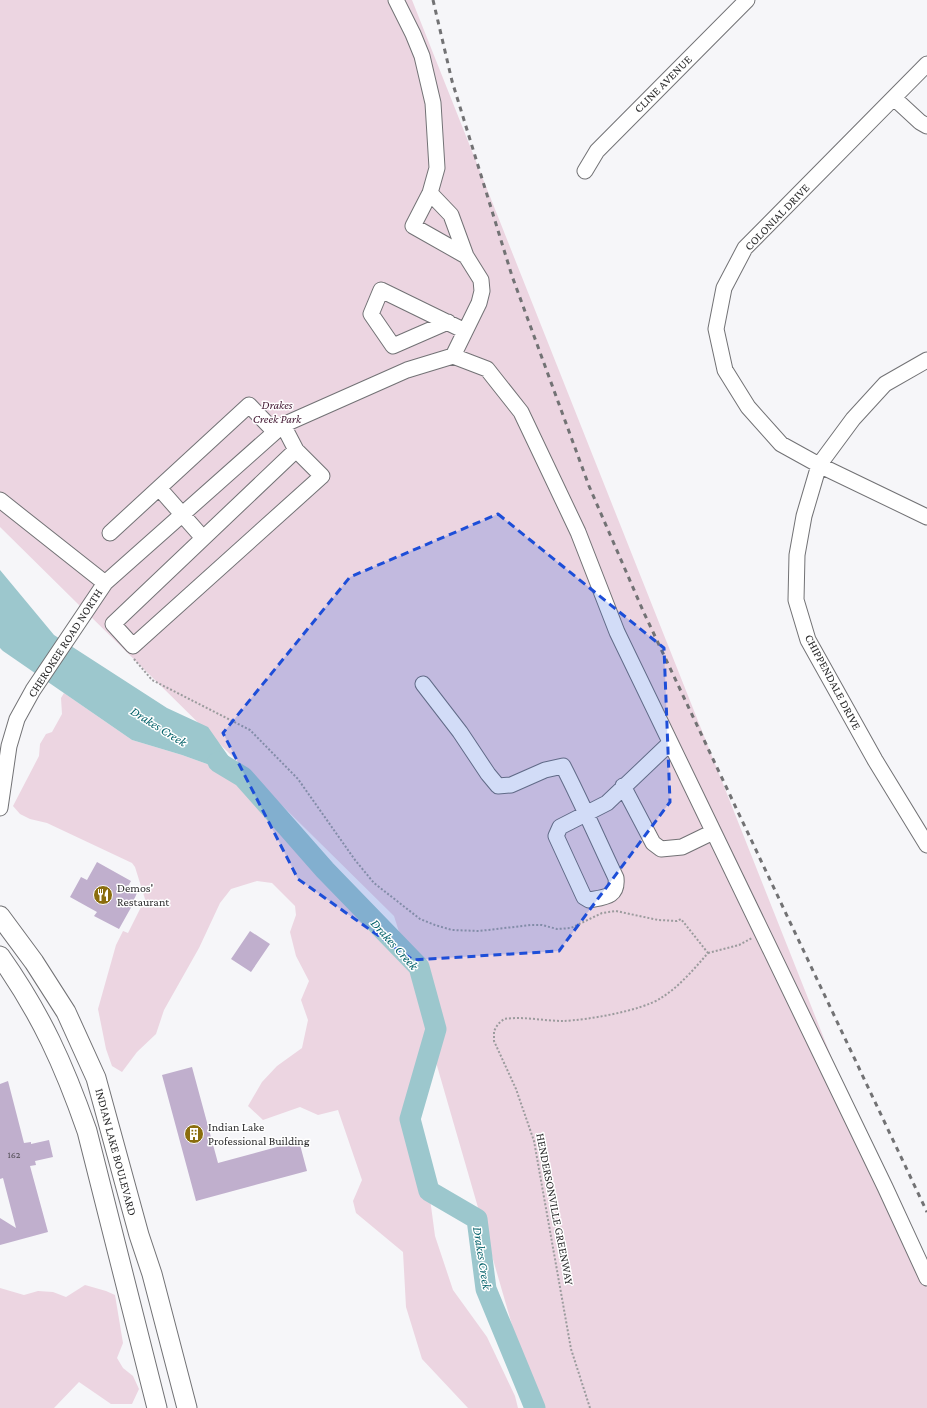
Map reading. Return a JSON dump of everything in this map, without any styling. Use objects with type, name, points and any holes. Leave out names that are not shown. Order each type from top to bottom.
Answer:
[{"type":"main road","name":"INDIAN LAKE BOULEVARD","points":[[0,916],[34,962],[62,1006],[96,1078],[139,1235],[152,1274],[187,1408]]},
{"type":"main road","name":"INDIAN LAKE BOULEVARD","points":[[0,956],[24,990],[44,1024],[65,1072],[86,1131],[157,1408]]},
{"type":"main road","points":[[115,1241],[139,1235]]},
{"type":"street","points":[[396,0],[414,34],[422,56],[432,97],[437,168],[430,193],[413,226],[466,256]]},
{"type":"street","name":"CLINE AVENUE","points":[[585,172],[597,151],[747,0]]},
{"type":"street","name":"COLONIAL DRIVE","points":[[927,64],[745,248],[724,288],[716,329],[724,370],[748,407],[781,444],[819,465],[927,517]]},
{"type":"street","points":[[894,98],[920,122],[927,126]]},
{"type":"street","points":[[430,193],[451,215],[466,256],[481,280],[482,292],[479,303],[453,356]]},
{"type":"street","points":[[448,322],[393,346],[372,314],[382,290],[448,322],[466,331]]},
{"type":"street","points":[[105,583],[279,428],[407,370],[453,356],[487,369],[521,412],[578,532],[617,632],[882,1180],[927,1278]]},
{"type":"street","name":"CHIPPENDALE DRIVE","points":[[927,360],[885,384],[853,420],[819,465],[804,516],[797,555],[796,600],[812,647],[875,760],[927,845]]},
{"type":"street","points":[[110,533],[249,405],[279,428],[296,450],[322,476],[133,646],[113,624],[296,450]]},
{"type":"street","points":[[159,488],[204,538]]},
{"type":"street","name":"CHEROKEE ROAD NORTH","points":[[0,500],[105,583],[33,690],[17,719],[9,746],[0,808]]},
{"type":"street","points":[[423,684],[460,732],[488,774],[498,786],[511,785],[545,770],[563,766],[586,814],[616,878],[617,887],[614,892],[589,900],[584,897],[556,836],[560,827],[586,814],[606,803],[670,743]]},
{"type":"street","points":[[623,786],[653,843],[661,849],[682,847],[713,832]]},
{"type":"path","points":[[129,654],[152,680],[250,730],[298,779],[355,860],[374,883],[420,918],[435,925],[452,930],[479,931],[542,925],[557,930],[571,928],[602,913],[624,912],[658,920],[677,921],[681,919],[708,954],[739,945],[761,931]]},
{"type":"path","name":"HENDERSONVILLE GREENWAY","points":[[590,1408],[571,1349],[534,1141],[516,1089],[494,1041],[494,1031],[498,1024],[504,1019],[564,1021],[585,1019],[654,1002],[668,994],[708,954]]},
{"type":"highlighted area","points":[[498,514],[664,648],[670,802],[559,951],[413,960],[298,879],[223,733],[350,577]]},
{"type":"green space","name":"Drakes Creek Park","points":[[0,0],[412,0],[875,1167],[927,1288],[927,1408],[536,1408],[431,1045],[410,1119],[429,1191],[435,1236],[453,1290],[487,1337],[515,1396],[518,1408],[468,1408],[422,1359],[406,1307],[403,1252],[356,1213],[353,1201],[362,1180],[338,1110],[318,1115],[300,1107],[263,1120],[248,1106],[262,1082],[277,1066],[302,1048],[308,1020],[301,1000],[309,981],[296,956],[290,932],[296,915],[295,906],[272,883],[257,881],[231,889],[220,903],[199,948],[164,1010],[156,1034],[137,1052],[122,1072],[112,1066],[106,1049],[98,1009],[116,945],[123,931],[128,933],[145,899],[135,867],[132,863],[47,823],[30,819],[20,814],[13,806],[39,756],[40,744],[46,734],[52,732],[62,714],[61,698],[64,693],[132,740],[182,755],[243,777],[325,870],[405,951],[394,916],[0,527]]},
{"type":"green space","points":[[85,1285],[115,1295],[123,1343],[117,1358],[123,1368],[133,1376],[139,1389],[132,1404],[111,1404],[79,1382],[54,1408],[0,1408],[0,1288],[24,1295],[38,1291],[53,1292],[66,1297]]},
{"type":"water","points":[[0,570],[54,635],[167,708],[208,727],[243,777],[182,755],[132,740],[3,651],[0,648]]},
{"type":"building","name":"Demos' Restaurant","points":[[97,862],[131,881],[127,888],[137,893],[133,904],[119,929],[94,916],[97,912],[70,897],[81,877],[87,880]]},
{"type":"building","points":[[250,931],[270,944],[251,972],[231,959]]},
{"type":"building","name":"Indian Lake Professional Building","points":[[192,1067],[218,1163],[299,1141],[307,1171],[196,1201],[162,1075]]},
{"type":"building","points":[[8,1081],[24,1143],[31,1142],[31,1144],[49,1140],[53,1157],[35,1161],[36,1165],[30,1166],[48,1232],[0,1245],[0,1218],[16,1228],[3,1178],[0,1179],[0,1084]]},
{"type":"waterway","name":"Drakes Creek","points":[[218,762],[243,777],[325,870],[419,967],[436,1029],[410,1119],[429,1191],[477,1219],[486,1289],[535,1408]]},
{"type":"railway","points":[[433,0],[452,81],[512,276],[589,486],[644,613],[927,1212]]},
{"type":"place","name":"Demos' Restaurant","points":[[103,895]]},
{"type":"place","name":"Indian Lake Professional Building","points":[[194,1134]]}]
